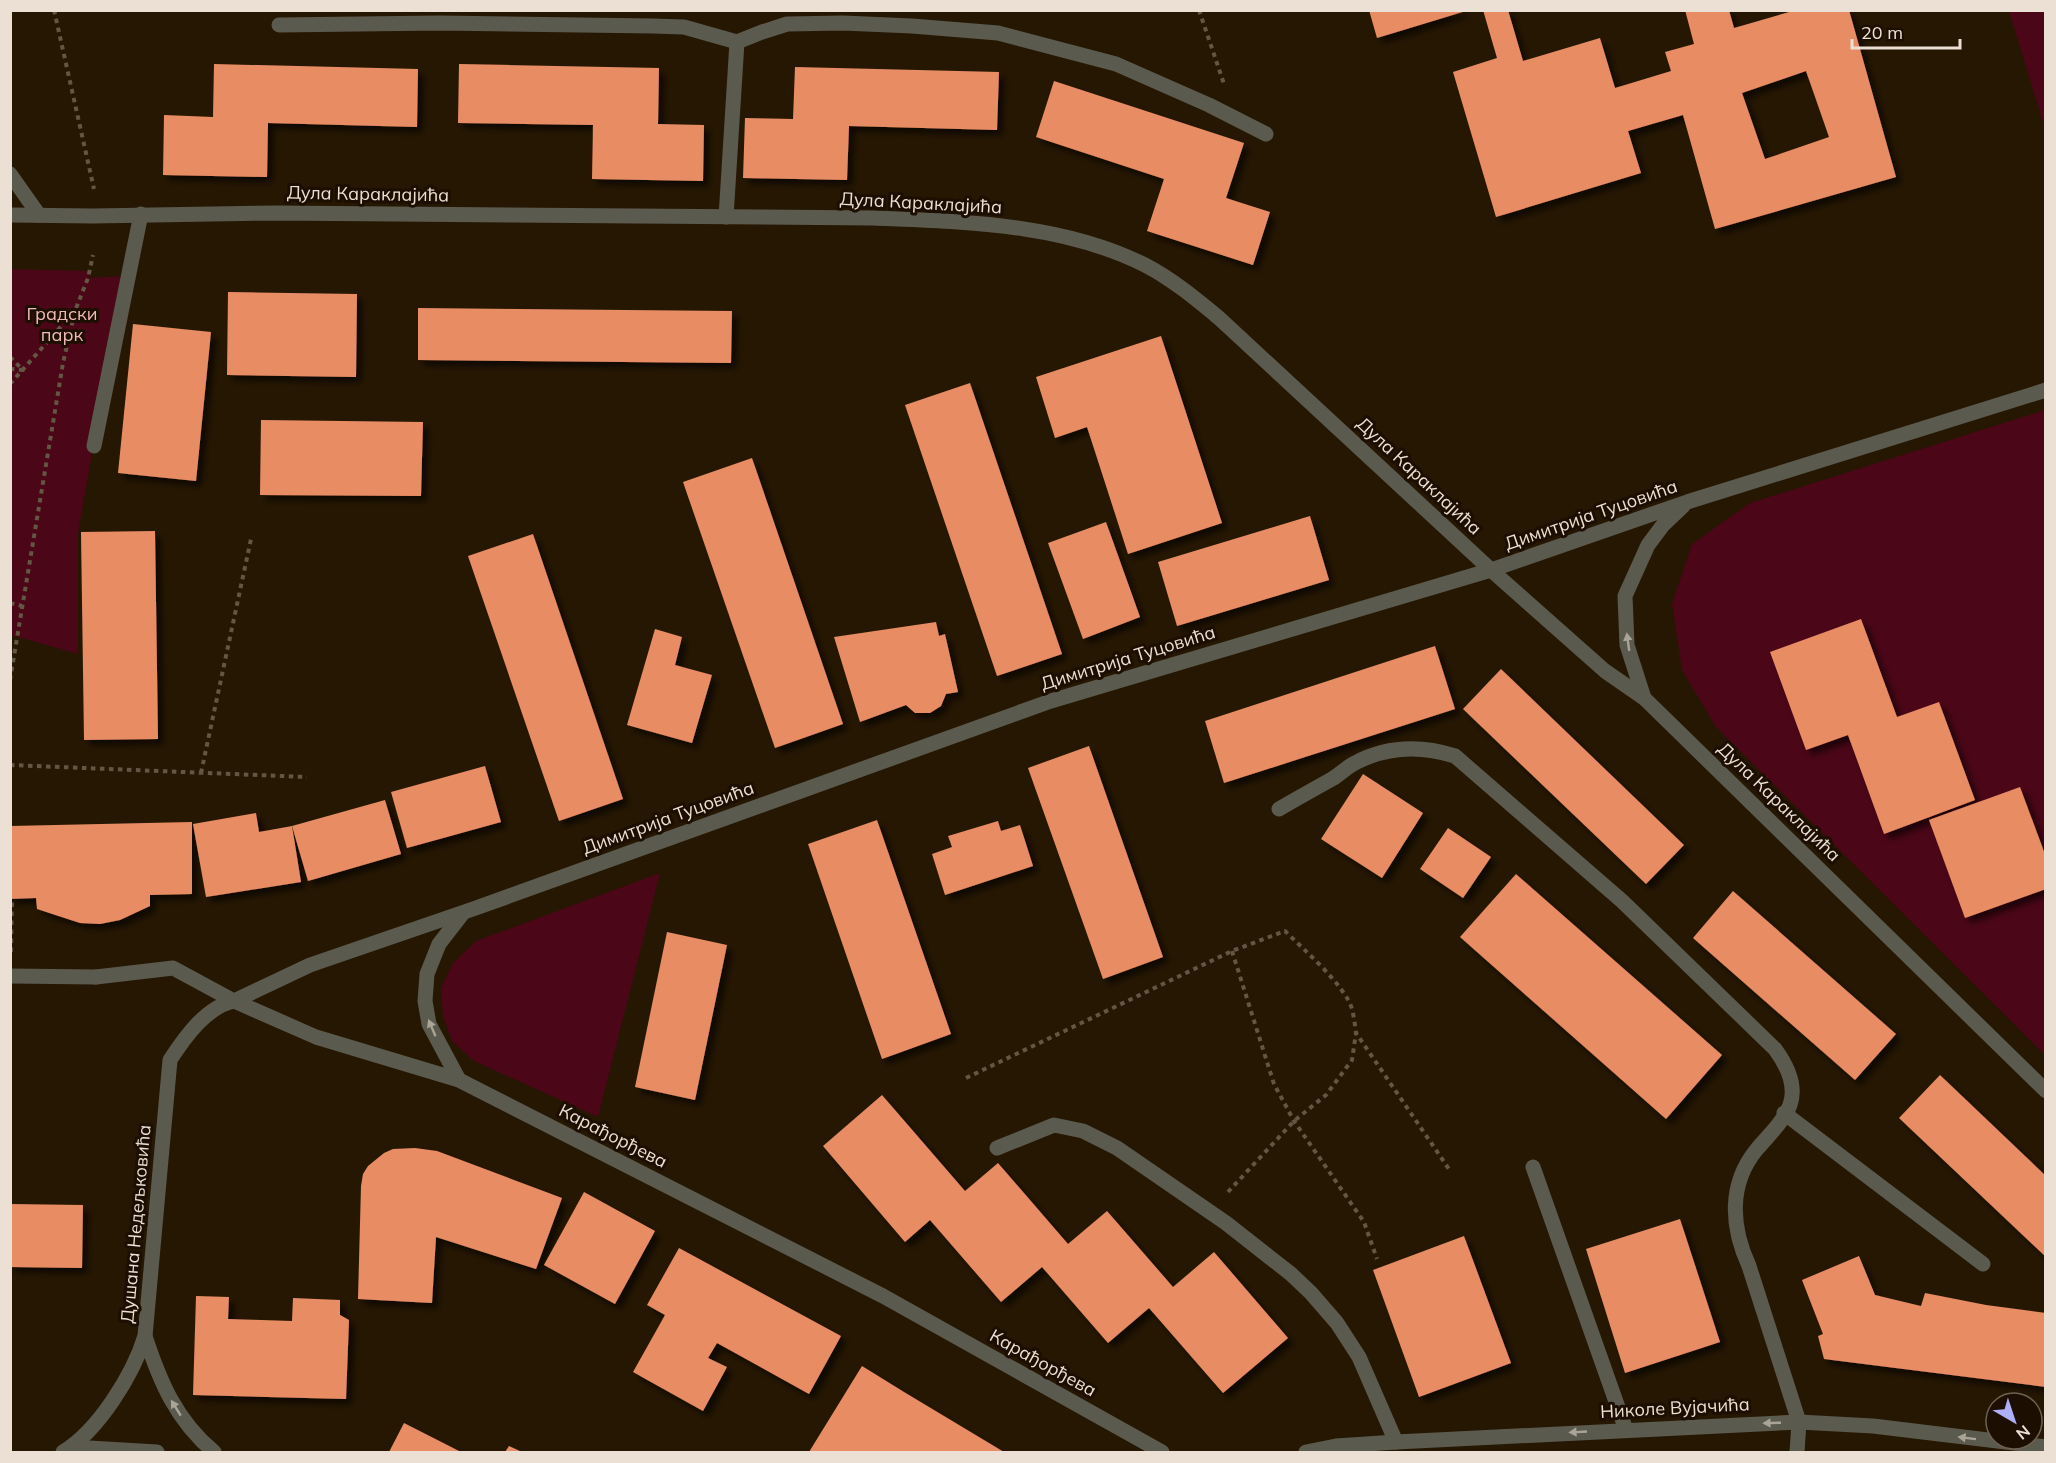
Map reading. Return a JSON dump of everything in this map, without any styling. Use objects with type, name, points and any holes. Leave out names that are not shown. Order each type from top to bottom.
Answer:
[{"type":"street","points":[[279,25],[451,23],[684,27],[737,42],[787,24],[843,23],[998,33],[1116,64],[1266,134]]},
{"type":"street","points":[[726,217],[737,42]]},
{"type":"street","points":[[10,174],[39,215]]},
{"type":"street","name":"Дула Караклајића","points":[[10,215],[276,213],[873,218],[968,222],[1055,235],[1122,255],[1146,266],[1185,290],[1219,318],[1491,570],[1605,671],[1644,698],[2046,1091]]},
{"type":"street","points":[[94,446],[141,214]]},
{"type":"street","name":"Димитрија Туцовића","points":[[234,1001],[310,964],[463,913],[1051,701],[1491,570],[1687,502],[2046,390]]},
{"type":"street","points":[[1644,698],[1627,645],[1625,596],[1648,545],[1663,525],[1687,502]]},
{"type":"street","points":[[1279,809],[1353,764],[1374,754],[1397,748],[1417,748],[1436,750],[1455,756],[1622,901],[1775,1049],[1785,1063],[1791,1080],[1790,1104],[1755,1152],[1738,1185],[1734,1206],[1735,1227],[1799,1422],[1797,1452]]},
{"type":"street","points":[[459,1080],[429,1024],[425,1001],[427,974],[439,944],[463,913]]},
{"type":"street","name":"Карађорђева","points":[[10,976],[96,977],[173,968],[234,1001],[316,1037],[459,1080],[883,1296],[1162,1452]]},
{"type":"street","name":"Душана Недељковића","points":[[68,1450],[93,1426],[122,1385],[140,1351],[145,1336],[170,1060],[185,1037],[204,1019],[225,1003],[234,1001]]},
{"type":"street","points":[[1784,1113],[1983,1264]]},
{"type":"street","points":[[997,1148],[1054,1125],[1083,1131],[1117,1148],[1211,1212],[1291,1274],[1337,1323],[1359,1357],[1396,1442]]},
{"type":"street","points":[[1533,1167],[1626,1430]]},
{"type":"street","points":[[145,1336],[158,1376],[177,1410],[200,1440],[214,1452]]},
{"type":"street","name":"Николе Вујачића","points":[[1306,1452],[1336,1446],[1396,1442],[1799,1422],[1874,1426],[2046,1447]]},
{"type":"street","points":[[68,1450],[157,1452]]},
{"type":"path","points":[[54,10],[94,189]]},
{"type":"path","points":[[1199,10],[1235,118]]},
{"type":"path","points":[[10,680],[63,363],[75,311],[88,278],[93,255]]},
{"type":"path","points":[[10,384],[75,311]]},
{"type":"path","points":[[10,357],[23,370]]},
{"type":"path","points":[[10,369],[23,370]]},
{"type":"path","points":[[201,773],[250,539]]},
{"type":"path","points":[[10,603],[22,606]]},
{"type":"path","points":[[10,765],[307,777]]},
{"type":"path","points":[[10,962],[12,899]]},
{"type":"path","points":[[966,1078],[1232,951],[1285,931],[1311,956],[1351,1007],[1356,1033],[1352,1060],[1326,1095],[1294,1121],[1211,1212]]},
{"type":"path","points":[[1232,951],[1274,1084],[1294,1121],[1364,1222],[1377,1259]]},
{"type":"path","points":[[1356,1033],[1450,1172]]},
{"type":"green space","points":[[2009,11],[2045,11],[2045,129]]},
{"type":"green space","name":"Градски парк","points":[[10,269],[90,271],[89,278],[123,276],[78,533],[78,654],[11,635]]},
{"type":"green space","points":[[2045,410],[2045,1055],[1716,727],[1682,670],[1672,604],[1692,544],[1750,503]]},
{"type":"green space","points":[[660,873],[598,1117],[474,1061],[452,1041],[443,1016],[441,989],[452,964],[476,941]]},
{"type":"building","points":[[1369,10],[1466,10],[1466,11],[1377,38]]},
{"type":"building","points":[[1483,10],[1508,10],[1523,61],[1600,38],[1615,88],[1671,71],[1665,52],[1694,44],[1685,10],[1729,10],[1734,28],[1796,10],[1849,10],[1896,177],[1715,229],[1683,115],[1628,131],[1641,173],[1496,217],[1453,72],[1497,58]],"holes":[[[1806,71],[1829,137],[1765,159],[1742,93]]]},
{"type":"building","points":[[214,64],[418,69],[417,127],[268,123],[267,177],[163,175],[164,115],[213,117]]},
{"type":"building","points":[[459,64],[659,68],[658,124],[704,125],[703,181],[592,179],[593,125],[458,123]]},
{"type":"building","points":[[795,67],[999,72],[997,130],[849,126],[847,180],[743,178],[745,118],[793,119]]},
{"type":"building","points":[[1054,81],[1244,143],[1226,198],[1270,212],[1253,265],[1147,231],[1164,179],[1036,137]]},
{"type":"building","points":[[228,292],[357,294],[356,377],[227,375]]},
{"type":"building","points":[[418,308],[732,311],[731,363],[418,360]]},
{"type":"building","points":[[133,324],[211,332],[196,481],[118,473]]},
{"type":"building","points":[[1161,336],[1222,523],[1128,554],[1087,427],[1055,438],[1036,377]]},
{"type":"building","points":[[970,383],[1062,654],[997,676],[905,405]]},
{"type":"building","points":[[261,420],[423,422],[421,496],[260,495]]},
{"type":"building","points":[[752,458],[843,724],[775,748],[683,482]]},
{"type":"building","points":[[1310,516],[1329,580],[1177,626],[1158,562]]},
{"type":"building","points":[[1106,522],[1140,617],[1083,639],[1048,543]]},
{"type":"building","points":[[155,531],[158,739],[84,740],[81,532]]},
{"type":"building","points":[[533,534],[623,799],[559,821],[468,556]]},
{"type":"building","points":[[1861,619],[1897,717],[1939,702],[1975,800],[1884,834],[1848,735],[1806,750],[1770,652]]},
{"type":"building","points":[[936,622],[939,636],[945,634],[958,692],[946,694],[941,706],[930,713],[915,713],[906,705],[860,722],[834,637]]},
{"type":"building","points":[[655,629],[682,637],[675,665],[712,675],[692,743],[627,725]]},
{"type":"building","points":[[1435,646],[1455,709],[1224,783],[1205,721]]},
{"type":"building","points":[[1501,669],[1684,845],[1646,884],[1463,709]]},
{"type":"building","points":[[1089,746],[1163,957],[1103,979],[1028,768]]},
{"type":"building","points":[[485,766],[501,822],[407,848],[391,792]]},
{"type":"building","points":[[1363,774],[1423,813],[1382,878],[1321,839]]},
{"type":"building","points":[[2020,787],[2046,857],[2046,889],[1965,918],[1929,820]]},
{"type":"building","points":[[385,800],[401,854],[308,881],[292,826]]},
{"type":"building","points":[[256,813],[259,832],[292,826],[301,882],[206,897],[193,824]]},
{"type":"building","points":[[877,820],[951,1034],[882,1059],[808,844]]},
{"type":"building","points":[[998,821],[1001,831],[1020,825],[1033,866],[945,895],[932,854],[952,847],[948,836]]},
{"type":"building","points":[[192,822],[192,894],[150,895],[150,906],[120,920],[100,924],[80,923],[37,909],[36,898],[10,899],[10,826]]},
{"type":"building","points":[[1448,828],[1491,857],[1463,898],[1420,869]]},
{"type":"building","points":[[1516,874],[1722,1055],[1666,1119],[1460,937]]},
{"type":"building","points":[[1733,891],[1896,1034],[1855,1080],[1693,938]]},
{"type":"building","points":[[667,932],[727,945],[695,1100],[635,1087]]},
{"type":"building","points":[[1940,1075],[2046,1176],[2046,1257],[1899,1118]]},
{"type":"building","points":[[882,1095],[965,1191],[998,1163],[1068,1244],[1107,1211],[1173,1287],[1214,1252],[1288,1338],[1223,1393],[1149,1308],[1108,1343],[1042,1267],[1001,1302],[930,1220],[905,1242],[823,1146]]},
{"type":"building","points":[[415,1148],[437,1151],[562,1198],[536,1269],[436,1237],[432,1303],[358,1299],[363,1174],[368,1166],[384,1153],[393,1149]]},
{"type":"building","points":[[584,1192],[655,1231],[615,1304],[544,1265]]},
{"type":"building","points":[[10,1204],[83,1205],[82,1268],[10,1267]]},
{"type":"building","points":[[1680,1219],[1720,1342],[1625,1373],[1586,1249]]},
{"type":"building","points":[[1464,1236],[1511,1363],[1419,1397],[1373,1270]]},
{"type":"building","points":[[679,1248],[841,1336],[809,1394],[717,1343],[708,1358],[727,1367],[703,1411],[633,1372],[665,1315],[647,1305]]},
{"type":"building","points":[[1859,1256],[1875,1295],[1921,1306],[1925,1293],[1986,1305],[2046,1313],[2046,1387],[1824,1359],[1818,1336],[1823,1334],[1802,1280]]},
{"type":"building","points":[[196,1296],[229,1297],[228,1319],[292,1321],[293,1298],[340,1300],[340,1315],[349,1320],[346,1399],[193,1395]]},
{"type":"building","points":[[862,1366],[904,1392],[1004,1452],[809,1452]]},
{"type":"building","points":[[404,1423],[461,1452],[389,1452]]},
{"type":"building","points":[[509,1446],[522,1452],[505,1452]]}]
